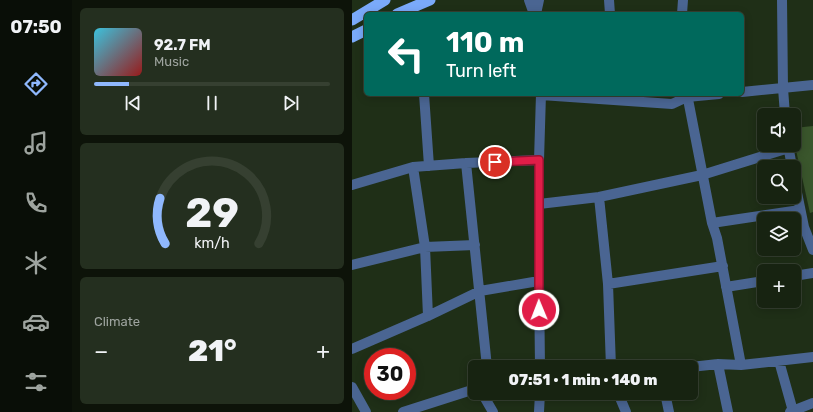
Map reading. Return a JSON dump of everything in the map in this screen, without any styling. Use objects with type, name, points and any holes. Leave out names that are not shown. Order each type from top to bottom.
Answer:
[{"type":"highway","points":[[365,12],[385,0]]},
{"type":"highway","points":[[405,12],[417,9],[430,0]]},
{"type":"highway","points":[[352,20],[364,13]]},
{"type":"highway","points":[[352,38],[364,31]]},
{"type":"street","points":[[529,0],[534,12]]},
{"type":"street","points":[[536,12],[539,0]]},
{"type":"street","points":[[609,0],[610,12]]},
{"type":"street","points":[[682,12],[683,0]]},
{"type":"street","points":[[782,0],[784,108]]},
{"type":"street","points":[[744,92],[813,85]]},
{"type":"street","points":[[424,96],[429,166]]},
{"type":"street","points":[[540,360],[538,281],[541,96]]},
{"type":"street","points":[[592,96],[617,97],[672,104],[685,96]]},
{"type":"street","points":[[687,96],[712,223],[723,266],[741,365]]},
{"type":"street","points":[[539,204],[599,197],[702,174],[772,152]]},
{"type":"street","points":[[352,185],[413,167],[539,160]]},
{"type":"street","points":[[466,163],[487,360]]},
{"type":"street","points":[[413,167],[425,247],[428,316]]},
{"type":"street","points":[[599,197],[608,284],[611,360]]},
{"type":"street","points":[[799,204],[800,210],[809,225],[813,250]]},
{"type":"street","points":[[712,223],[800,210]]},
{"type":"street","points":[[352,265],[425,247],[475,245]]},
{"type":"street","points":[[608,284],[723,266]]},
{"type":"street","points":[[801,275],[813,273]]},
{"type":"street","points":[[352,349],[428,316],[480,291],[538,281]]},
{"type":"street","points":[[726,287],[757,282]]},
{"type":"street","points":[[698,366],[718,364],[741,365],[813,357]]},
{"type":"street","points":[[779,361],[792,411],[813,403]]},
{"type":"street","points":[[718,364],[728,412]]},
{"type":"street","points":[[352,387],[366,412]]},
{"type":"street","points":[[403,412],[421,409],[468,392]]},
{"type":"street","points":[[486,400],[493,412]]},
{"type":"street","points":[[539,412],[540,400]]},
{"type":"street","points":[[621,400],[626,412]]},
{"type":"street","points":[[666,400],[670,412]]},
{"type":"green space","points":[[813,126],[813,212],[810,213],[801,172],[801,160],[798,160],[796,152],[801,152],[801,127]]},
{"type":"route","points":[[495,162],[539,160],[539,310]]}]
